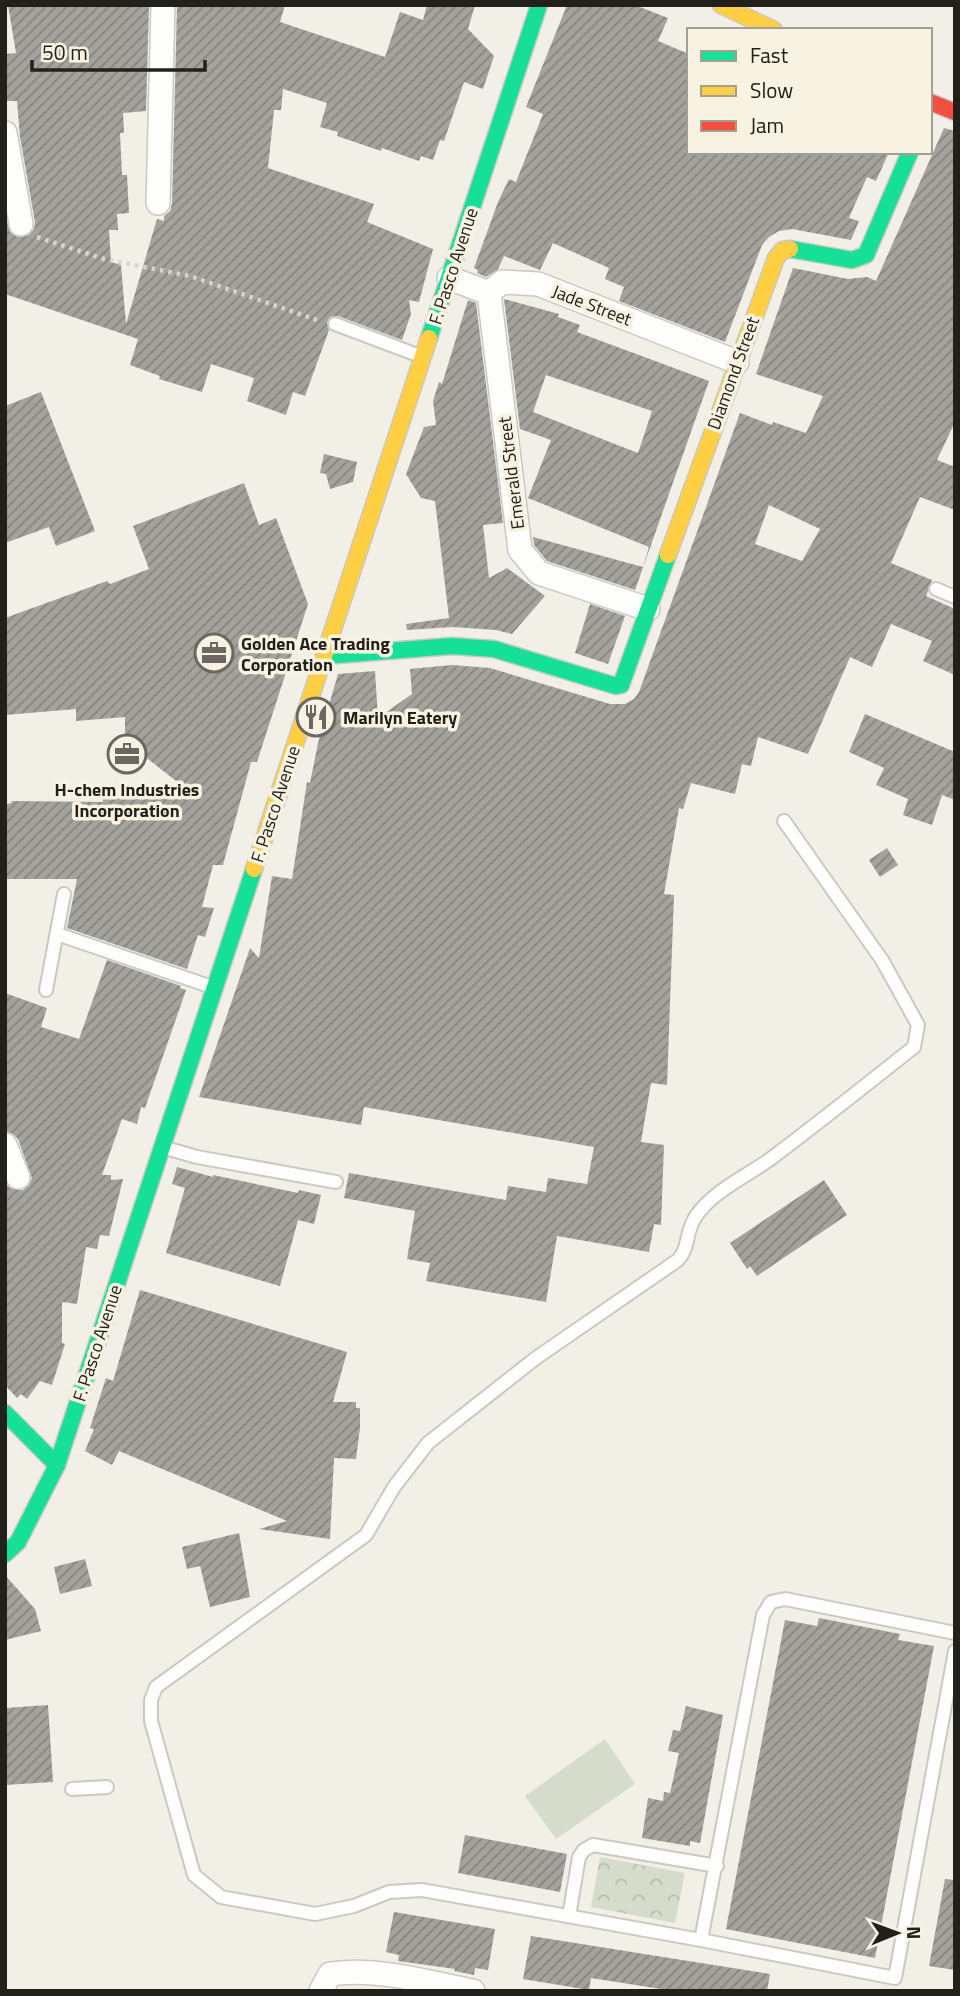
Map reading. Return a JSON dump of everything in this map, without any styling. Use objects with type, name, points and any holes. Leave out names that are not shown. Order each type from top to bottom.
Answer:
[{"type":"street","points":[[158,203],[163,5]]},
{"type":"street","name":"F. Pasco Avenue","points":[[5,1554],[18,1542],[57,1465],[539,5]]},
{"type":"street","points":[[721,5],[770,28]]},
{"type":"street","points":[[932,103],[955,112]]},
{"type":"street","points":[[5,133],[23,229]]},
{"type":"street","name":"Diamond Street","points":[[324,656],[452,646],[494,649],[616,686],[621,685],[776,258],[783,250],[795,248],[860,260],[866,255],[909,154]]},
{"type":"street","points":[[449,278],[489,293]]},
{"type":"street","name":"Jade Street","points":[[489,293],[502,282],[538,284],[737,362]]},
{"type":"street","name":"Emerald Street","points":[[489,293],[520,550],[538,573],[648,609]]},
{"type":"street","points":[[5,1145],[18,1177]]},
{"type":"street","points":[[5,1412],[57,1465]]},
{"type":"street","points":[[326,1982],[352,1971],[473,1991]]},
{"type":"lane","points":[[335,324],[423,357]]},
{"type":"lane","points":[[936,589],[955,597]]},
{"type":"lane","points":[[784,821],[882,960],[918,1024],[914,1047],[771,1159],[721,1192],[696,1216],[686,1237],[685,1251],[678,1260],[536,1358],[428,1443],[394,1487],[366,1535],[156,1687],[151,1700],[151,1721],[194,1875],[221,1897],[315,1914],[354,1906],[389,1892],[422,1890],[895,1978],[955,1651]]},
{"type":"lane","points":[[46,990],[64,894]]},
{"type":"lane","points":[[57,934],[215,988]]},
{"type":"lane","points":[[162,1147],[197,1157],[336,1182]]},
{"type":"lane","points":[[701,1940],[764,1615],[771,1602],[785,1600],[955,1633]]},
{"type":"lane","points":[[72,1788],[107,1787]]},
{"type":"lane","points":[[569,1916],[579,1857],[593,1845],[716,1866]]},
{"type":"path","points":[[23,229],[104,258],[190,276],[335,324]]},
{"type":"green space","points":[[605,1739],[635,1784],[556,1839],[525,1796]]},
{"type":"green space","points":[[600,1857],[685,1873],[675,1923],[591,1907]]},
{"type":"building","points":[[8,5],[149,5],[146,111],[123,113],[124,133],[120,133],[122,175],[127,175],[129,213],[117,214],[118,230],[109,230],[111,262],[121,265],[126,324],[157,219],[164,221],[164,216],[170,211],[172,204],[177,5],[285,5],[280,22],[385,57],[400,12],[423,20],[427,5],[475,5],[468,29],[494,56],[483,89],[464,82],[444,141],[440,140],[433,160],[421,156],[419,161],[337,136],[338,132],[320,127],[327,103],[283,89],[281,110],[274,110],[268,168],[374,204],[367,222],[433,249],[419,302],[409,300],[411,314],[402,340],[338,316],[330,317],[327,322],[329,330],[305,396],[293,392],[286,415],[247,401],[254,378],[211,364],[202,392],[159,379],[160,376],[130,365],[138,339],[5,294],[5,215],[10,232],[17,237],[29,235],[35,222],[20,137],[17,101],[5,101],[5,54],[16,53]]},
{"type":"building","points":[[567,5],[635,5],[668,18],[658,41],[687,53],[687,154],[888,154],[876,181],[867,177],[849,218],[859,221],[851,240],[792,229],[779,231],[762,245],[725,342],[619,301],[624,287],[605,279],[609,268],[553,243],[540,270],[504,256],[498,269],[486,277],[477,273],[478,270],[474,268],[498,202],[509,179],[516,182],[543,114],[526,107]]},
{"type":"building","points":[[944,128],[955,131],[955,422],[937,460],[955,467],[955,510],[920,497],[891,563],[932,580],[926,596],[955,609],[955,675],[923,661],[932,641],[891,624],[872,667],[850,657],[808,754],[758,737],[751,766],[742,764],[735,794],[691,783],[683,809],[679,808],[664,894],[674,895],[667,1085],[651,1083],[641,1142],[664,1145],[661,1225],[654,1224],[649,1252],[557,1236],[546,1302],[426,1281],[430,1263],[407,1259],[415,1211],[344,1198],[349,1173],[506,1200],[508,1186],[546,1192],[548,1178],[587,1184],[594,1147],[364,1107],[361,1125],[199,1097],[250,948],[259,958],[272,876],[292,879],[307,782],[310,783],[318,743],[338,674],[375,671],[378,718],[412,694],[410,669],[452,665],[490,668],[610,704],[625,704],[634,699],[639,692],[740,413],[772,425],[773,422],[806,433],[823,396],[756,374],[793,268],[848,279],[867,277],[876,281]],"holes":[[[769,505],[820,529],[802,561],[755,544]]]},
{"type":"building","points":[[504,299],[559,314],[558,317],[580,325],[577,332],[709,381],[635,590],[547,561],[534,545],[533,537],[643,567],[649,547],[528,498],[551,440],[520,429]],"holes":[[[546,375],[652,411],[638,453],[533,412]]]},
{"type":"building","points":[[468,300],[476,303],[503,523],[483,525],[489,578],[507,568],[545,596],[512,634],[453,627],[407,630],[406,624],[449,618],[435,501],[421,498],[406,474],[424,427],[436,425],[433,401],[439,382],[442,384]]},
{"type":"building","points":[[41,392],[95,531],[56,546],[49,527],[5,543],[5,406]]},
{"type":"building","points":[[324,454],[357,462],[353,482],[330,489],[326,474],[320,473]]},
{"type":"building","points":[[244,483],[259,525],[276,518],[308,604],[257,762],[251,762],[223,865],[213,865],[202,907],[214,908],[205,937],[198,935],[187,969],[67,928],[77,879],[5,879],[5,804],[12,803],[11,801],[103,802],[103,787],[185,788],[125,741],[125,717],[76,721],[76,709],[5,715],[5,618],[107,581],[110,584],[149,569],[133,526]]},
{"type":"building","points":[[590,604],[625,616],[608,664],[575,653]]},
{"type":"building","points":[[865,714],[955,752],[955,800],[942,795],[932,825],[903,815],[908,799],[876,785],[884,768],[849,752]]},
{"type":"building","points":[[887,848],[898,865],[880,877],[869,860]]},
{"type":"building","points":[[107,960],[186,990],[145,1108],[141,1107],[137,1124],[122,1119],[102,1175],[111,1175],[111,1180],[123,1179],[109,1236],[100,1235],[97,1249],[86,1247],[77,1304],[62,1302],[62,1343],[65,1344],[52,1385],[40,1381],[27,1399],[21,1394],[17,1398],[5,1385],[5,1183],[10,1188],[23,1190],[32,1178],[18,1139],[5,1131],[5,993],[47,1008],[41,1027],[79,1039]]},
{"type":"building","points":[[177,1167],[213,1177],[321,1195],[314,1224],[298,1220],[280,1286],[166,1253],[185,1188],[172,1184]]},
{"type":"building","points":[[824,1180],[847,1215],[757,1276],[750,1266],[747,1269],[730,1243]]},
{"type":"building","points":[[140,1290],[347,1352],[333,1402],[356,1402],[356,1408],[360,1408],[360,1428],[356,1459],[334,1458],[330,1539],[259,1529],[287,1521],[119,1451],[112,1465],[85,1451],[94,1429],[90,1428],[106,1378],[113,1381]]},
{"type":"building","points":[[239,1533],[250,1597],[210,1607],[200,1566],[187,1569],[182,1547]]},
{"type":"building","points":[[85,1559],[92,1586],[60,1594],[54,1567]]},
{"type":"building","points":[[5,1575],[35,1609],[41,1631],[5,1640]]},
{"type":"building","points":[[819,1618],[900,1634],[898,1640],[934,1646],[875,1958],[726,1929],[785,1620],[817,1626]]},
{"type":"building","points":[[48,1705],[53,1782],[5,1785],[5,1708]]},
{"type":"building","points":[[686,1706],[723,1715],[700,1843],[690,1841],[690,1846],[642,1838],[648,1798],[663,1801],[664,1792],[670,1793],[679,1753],[668,1751],[673,1730],[680,1731]]},
{"type":"building","points":[[465,1835],[567,1854],[560,1892],[458,1873]]},
{"type":"building","points":[[945,1879],[955,1880],[955,1970],[929,1966]]},
{"type":"building","points":[[394,1912],[495,1929],[488,1970],[475,1968],[474,1975],[454,1971],[455,1969],[398,1961],[399,1955],[386,1952]]},
{"type":"building","points":[[531,1936],[770,1974],[767,1991],[660,1991],[661,1989],[591,1978],[589,1990],[523,1979]]},
{"type":"traffic: fast","points":[[429,338],[539,5]]},
{"type":"traffic: fast","points":[[790,249],[852,260],[866,255],[909,154]]},
{"type":"traffic: fast","points":[[324,656],[452,646],[494,649],[616,686],[621,685],[668,555]]},
{"type":"traffic: fast","points":[[5,1554],[18,1542],[57,1465],[254,869]]},
{"type":"traffic: fast","points":[[5,1413],[57,1465]]},
{"type":"traffic: slow","points":[[721,5],[770,28]]},
{"type":"traffic: slow","points":[[668,555],[776,258],[783,250],[790,249]]},
{"type":"traffic: slow","points":[[254,869],[429,338]]},
{"type":"traffic: jam","points":[[932,103],[955,112]]},
{"type":"place","name":"Golden Ace Trading Corporation","points":[[214,653]]},
{"type":"place","name":"Marilyn Eatery","points":[[316,717]]},
{"type":"place","name":"H-chem Industries Incorporation","points":[[127,754]]}]
